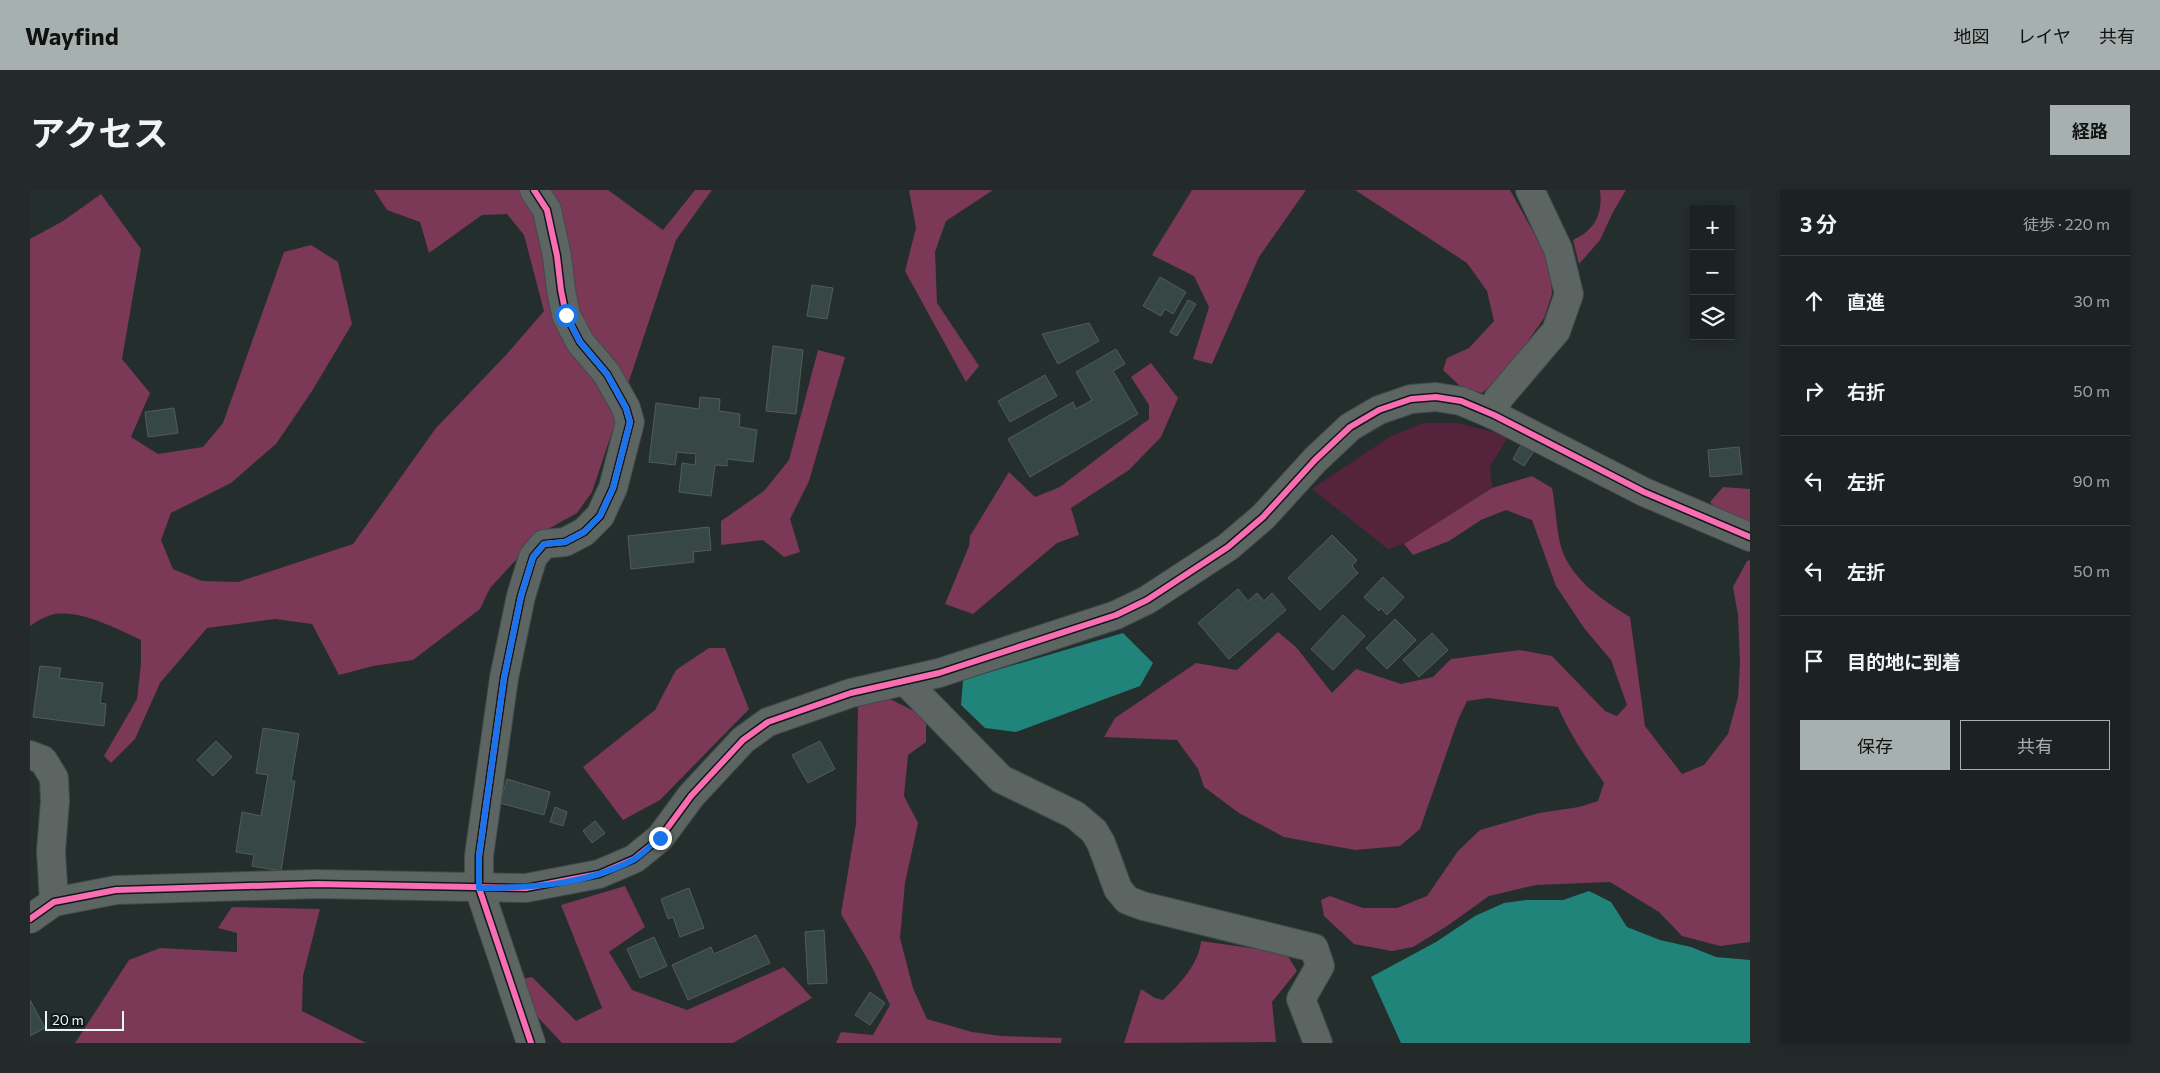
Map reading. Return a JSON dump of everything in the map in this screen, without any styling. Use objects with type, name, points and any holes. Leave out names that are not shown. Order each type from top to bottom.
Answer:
[{"type":"street","points":[[531,1043],[479,888],[479,856],[504,678],[521,596],[533,557],[544,544],[565,542],[584,532],[600,516],[613,488],[630,422],[626,408],[607,374],[580,342],[566,315],[557,256],[547,210],[534,190]]},
{"type":"street","points":[[1494,415],[1498,400],[1556,331],[1569,294],[1558,249],[1530,190]]},
{"type":"street","points":[[30,919],[54,902],[116,890],[317,884],[526,888],[599,874],[634,859],[660,838],[691,796],[743,740],[768,722],[851,693],[939,673],[1106,618],[1147,600],[1228,547],[1263,516],[1315,460],[1350,427],[1379,410],[1411,398],[1436,397],[1461,402],[1494,415],[1644,492],[1750,537]]},
{"type":"street","points":[[905,681],[1001,779],[1075,815],[1094,831],[1101,843],[1118,889],[1127,900],[1143,906],[1314,948],[1320,966],[1301,999],[1318,1043]]},
{"type":"street","points":[[30,755],[43,760],[54,778],[55,801],[51,852],[54,902]]},
{"type":"shaded area","points":[[374,190],[608,190],[663,230],[695,190],[712,190],[676,240],[592,492],[577,513],[550,528],[513,563],[490,588],[480,609],[413,660],[373,666],[339,675],[312,624],[275,619],[207,628],[160,683],[135,739],[111,763],[104,756],[137,699],[141,664],[141,640],[109,625],[73,614],[51,615],[30,626],[30,239],[63,221],[101,194],[141,249],[122,359],[150,393],[131,437],[158,454],[203,447],[223,423],[284,252],[311,245],[338,262],[352,324],[312,391],[276,444],[231,483],[171,513],[161,540],[173,569],[202,581],[238,582],[353,544],[436,428],[506,355],[544,311],[524,235],[507,214],[482,215],[429,253],[420,222],[387,210]]},
{"type":"shaded area","points":[[909,190],[993,190],[946,221],[935,252],[937,303],[979,366],[966,382],[905,271],[916,228]]},
{"type":"shaded area","points":[[1192,190],[1306,190],[1259,257],[1212,364],[1193,359],[1209,307],[1194,276],[1152,255]]},
{"type":"shaded area","points":[[1355,190],[1510,190],[1550,262],[1552,294],[1544,318],[1507,371],[1482,393],[1460,386],[1443,370],[1447,358],[1469,348],[1494,321],[1487,291],[1467,263]]},
{"type":"shaded area","points":[[1600,190],[1626,190],[1600,240],[1579,264],[1573,240],[1587,231],[1596,220],[1600,207]]},
{"type":"shaded area","points":[[818,350],[845,357],[809,481],[790,519],[800,552],[784,557],[763,540],[721,545],[721,521],[764,491],[789,460]]},
{"type":"shaded area","points":[[1151,363],[1178,398],[1161,437],[1129,470],[1071,508],[1079,535],[1057,543],[973,614],[945,604],[969,546],[970,536],[1009,472],[1035,497],[1060,487],[1149,419],[1149,405],[1131,377]]},
{"type":"shaded area","points":[[1423,423],[1457,423],[1509,436],[1490,466],[1492,488],[1404,544],[1388,549],[1312,489],[1391,436]]},
{"type":"shaded area","points":[[1532,476],[1552,488],[1560,543],[1567,561],[1581,581],[1590,589],[1630,617],[1645,726],[1682,774],[1704,765],[1728,734],[1738,697],[1740,663],[1738,615],[1733,587],[1747,561],[1750,560],[1750,942],[1720,946],[1682,936],[1659,912],[1610,882],[1536,885],[1489,896],[1447,926],[1413,947],[1392,951],[1354,944],[1324,916],[1321,900],[1330,896],[1363,908],[1397,908],[1427,896],[1458,851],[1480,830],[1539,813],[1579,807],[1598,801],[1604,783],[1573,737],[1558,707],[1488,698],[1467,701],[1458,720],[1420,829],[1400,846],[1355,850],[1284,837],[1239,813],[1204,787],[1198,769],[1177,740],[1104,737],[1115,718],[1196,663],[1237,670],[1278,632],[1296,647],[1332,693],[1356,669],[1401,684],[1433,677],[1451,659],[1520,650],[1552,656],[1605,711],[1617,716],[1627,705],[1611,660],[1584,628],[1556,586],[1532,520],[1506,510],[1481,520],[1449,541],[1413,555],[1404,544],[1492,488]]},
{"type":"shaded area","points":[[1723,487],[1750,489],[1750,529],[1726,521],[1710,502]]},
{"type":"shaded area","points":[[709,648],[725,648],[749,709],[660,800],[623,820],[583,767],[655,710],[676,670]]},
{"type":"shaded area","points":[[878,693],[926,717],[926,742],[908,755],[904,796],[918,823],[905,883],[900,938],[913,988],[927,1019],[972,1032],[1001,1036],[1062,1038],[1061,1043],[836,1043],[841,1032],[873,1035],[890,1005],[872,967],[841,914],[856,824],[858,707]]},
{"type":"shaded area","points":[[625,886],[645,927],[609,952],[632,990],[687,1010],[784,967],[812,998],[733,1043],[562,1043],[533,1012],[521,979],[532,977],[576,1021],[602,1008],[561,905]]},
{"type":"shaded area","points":[[232,907],[320,909],[303,976],[302,1011],[366,1043],[75,1043],[129,960],[160,948],[237,952],[237,933],[218,928]]},
{"type":"shaded area","points":[[1201,941],[1286,953],[1297,971],[1272,1002],[1276,1042],[1124,1043],[1141,989],[1155,998],[1163,1000],[1187,974],[1196,958]]},
{"type":"water","points":[[1123,633],[1153,663],[1140,686],[1016,732],[985,728],[961,705],[963,680]]},
{"type":"water","points":[[1589,891],[1611,902],[1627,927],[1660,940],[1691,947],[1716,957],[1750,960],[1750,1043],[1401,1043],[1371,977],[1436,942],[1475,916],[1504,903],[1526,900],[1563,900]]},
{"type":"building","points":[[1160,277],[1186,292],[1173,314],[1165,309],[1161,316],[1143,306]]},
{"type":"building","points":[[812,285],[833,288],[827,319],[807,316]]},
{"type":"building","points":[[1188,300],[1196,304],[1177,336],[1170,332]]},
{"type":"building","points":[[1089,323],[1099,341],[1058,364],[1042,334]]},
{"type":"building","points":[[773,346],[803,350],[796,414],[766,411]]},
{"type":"building","points":[[1116,349],[1125,364],[1113,371],[1138,414],[1030,477],[1008,439],[1073,402],[1076,409],[1092,400],[1076,372]]},
{"type":"building","points":[[1045,375],[1057,396],[1010,422],[998,401]]},
{"type":"building","points":[[700,397],[720,399],[719,411],[740,414],[739,427],[757,430],[753,462],[727,459],[727,466],[715,465],[711,496],[679,492],[682,463],[695,465],[696,454],[677,452],[675,465],[649,462],[656,403],[699,409]]},
{"type":"building","points":[[174,408],[178,433],[148,437],[145,412]]},
{"type":"building","points":[[1522,443],[1534,451],[1524,466],[1513,459]]},
{"type":"building","points":[[1739,447],[1742,474],[1710,477],[1708,450]]},
{"type":"building","points":[[709,527],[711,550],[693,552],[694,562],[631,569],[628,536]]},
{"type":"building","points":[[1332,535],[1357,560],[1352,566],[1358,573],[1320,610],[1288,578]]},
{"type":"building","points":[[1383,577],[1404,597],[1387,615],[1381,608],[1379,611],[1364,597]]},
{"type":"building","points":[[1238,589],[1248,601],[1257,593],[1264,601],[1272,593],[1286,610],[1229,659],[1198,623]]},
{"type":"building","points":[[1343,615],[1365,636],[1333,670],[1311,649]]},
{"type":"building","points":[[1395,619],[1416,640],[1387,669],[1366,648]]},
{"type":"building","points":[[1432,633],[1448,650],[1419,677],[1403,660]]},
{"type":"building","points":[[40,666],[61,668],[59,678],[103,683],[100,703],[106,704],[104,726],[33,717]]},
{"type":"building","points":[[263,728],[299,734],[291,781],[295,781],[281,871],[252,866],[254,855],[236,852],[242,812],[261,816],[268,775],[256,773]]},
{"type":"building","points":[[216,741],[232,757],[213,776],[197,760]]},
{"type":"building","points":[[820,741],[835,769],[808,783],[792,755]]},
{"type":"building","points":[[507,779],[550,792],[544,815],[500,803]]},
{"type":"building","points":[[555,807],[567,812],[563,826],[550,822]]},
{"type":"building","points":[[595,821],[605,833],[592,843],[583,831]]},
{"type":"building","points":[[689,888],[704,928],[680,937],[673,917],[668,919],[661,899]]},
{"type":"building","points":[[824,930],[827,983],[808,984],[805,932]]},
{"type":"building","points":[[756,935],[770,963],[688,1000],[672,965],[711,947],[714,954]]},
{"type":"building","points":[[654,937],[667,966],[640,978],[627,949]]},
{"type":"building","points":[[870,992],[885,1003],[870,1025],[855,1015]]},
{"type":"building","points":[[30,1000],[45,1028],[30,1036]]},
{"type":"cycle path","points":[[531,1043],[479,888],[479,856],[504,678],[521,596],[533,557],[544,544],[565,542],[584,532],[600,516],[613,488],[630,422],[626,408],[607,374],[580,342],[566,315],[557,256],[547,210],[534,190]]},
{"type":"cycle path","points":[[30,919],[54,902],[116,890],[317,884],[526,888],[599,874],[634,859],[660,838],[691,796],[743,740],[768,722],[851,693],[939,673],[1116,615],[1147,600],[1228,547],[1263,517],[1315,460],[1350,427],[1379,410],[1411,399],[1436,397],[1461,401],[1494,415],[1644,492],[1750,537]]},
{"type":"route","points":[[566,315],[580,342],[607,374],[626,408],[630,422],[613,488],[600,516],[584,532],[565,542],[544,544],[533,557],[521,596],[504,678],[479,856],[479,888],[526,888],[599,874],[634,859],[660,838]]}]
